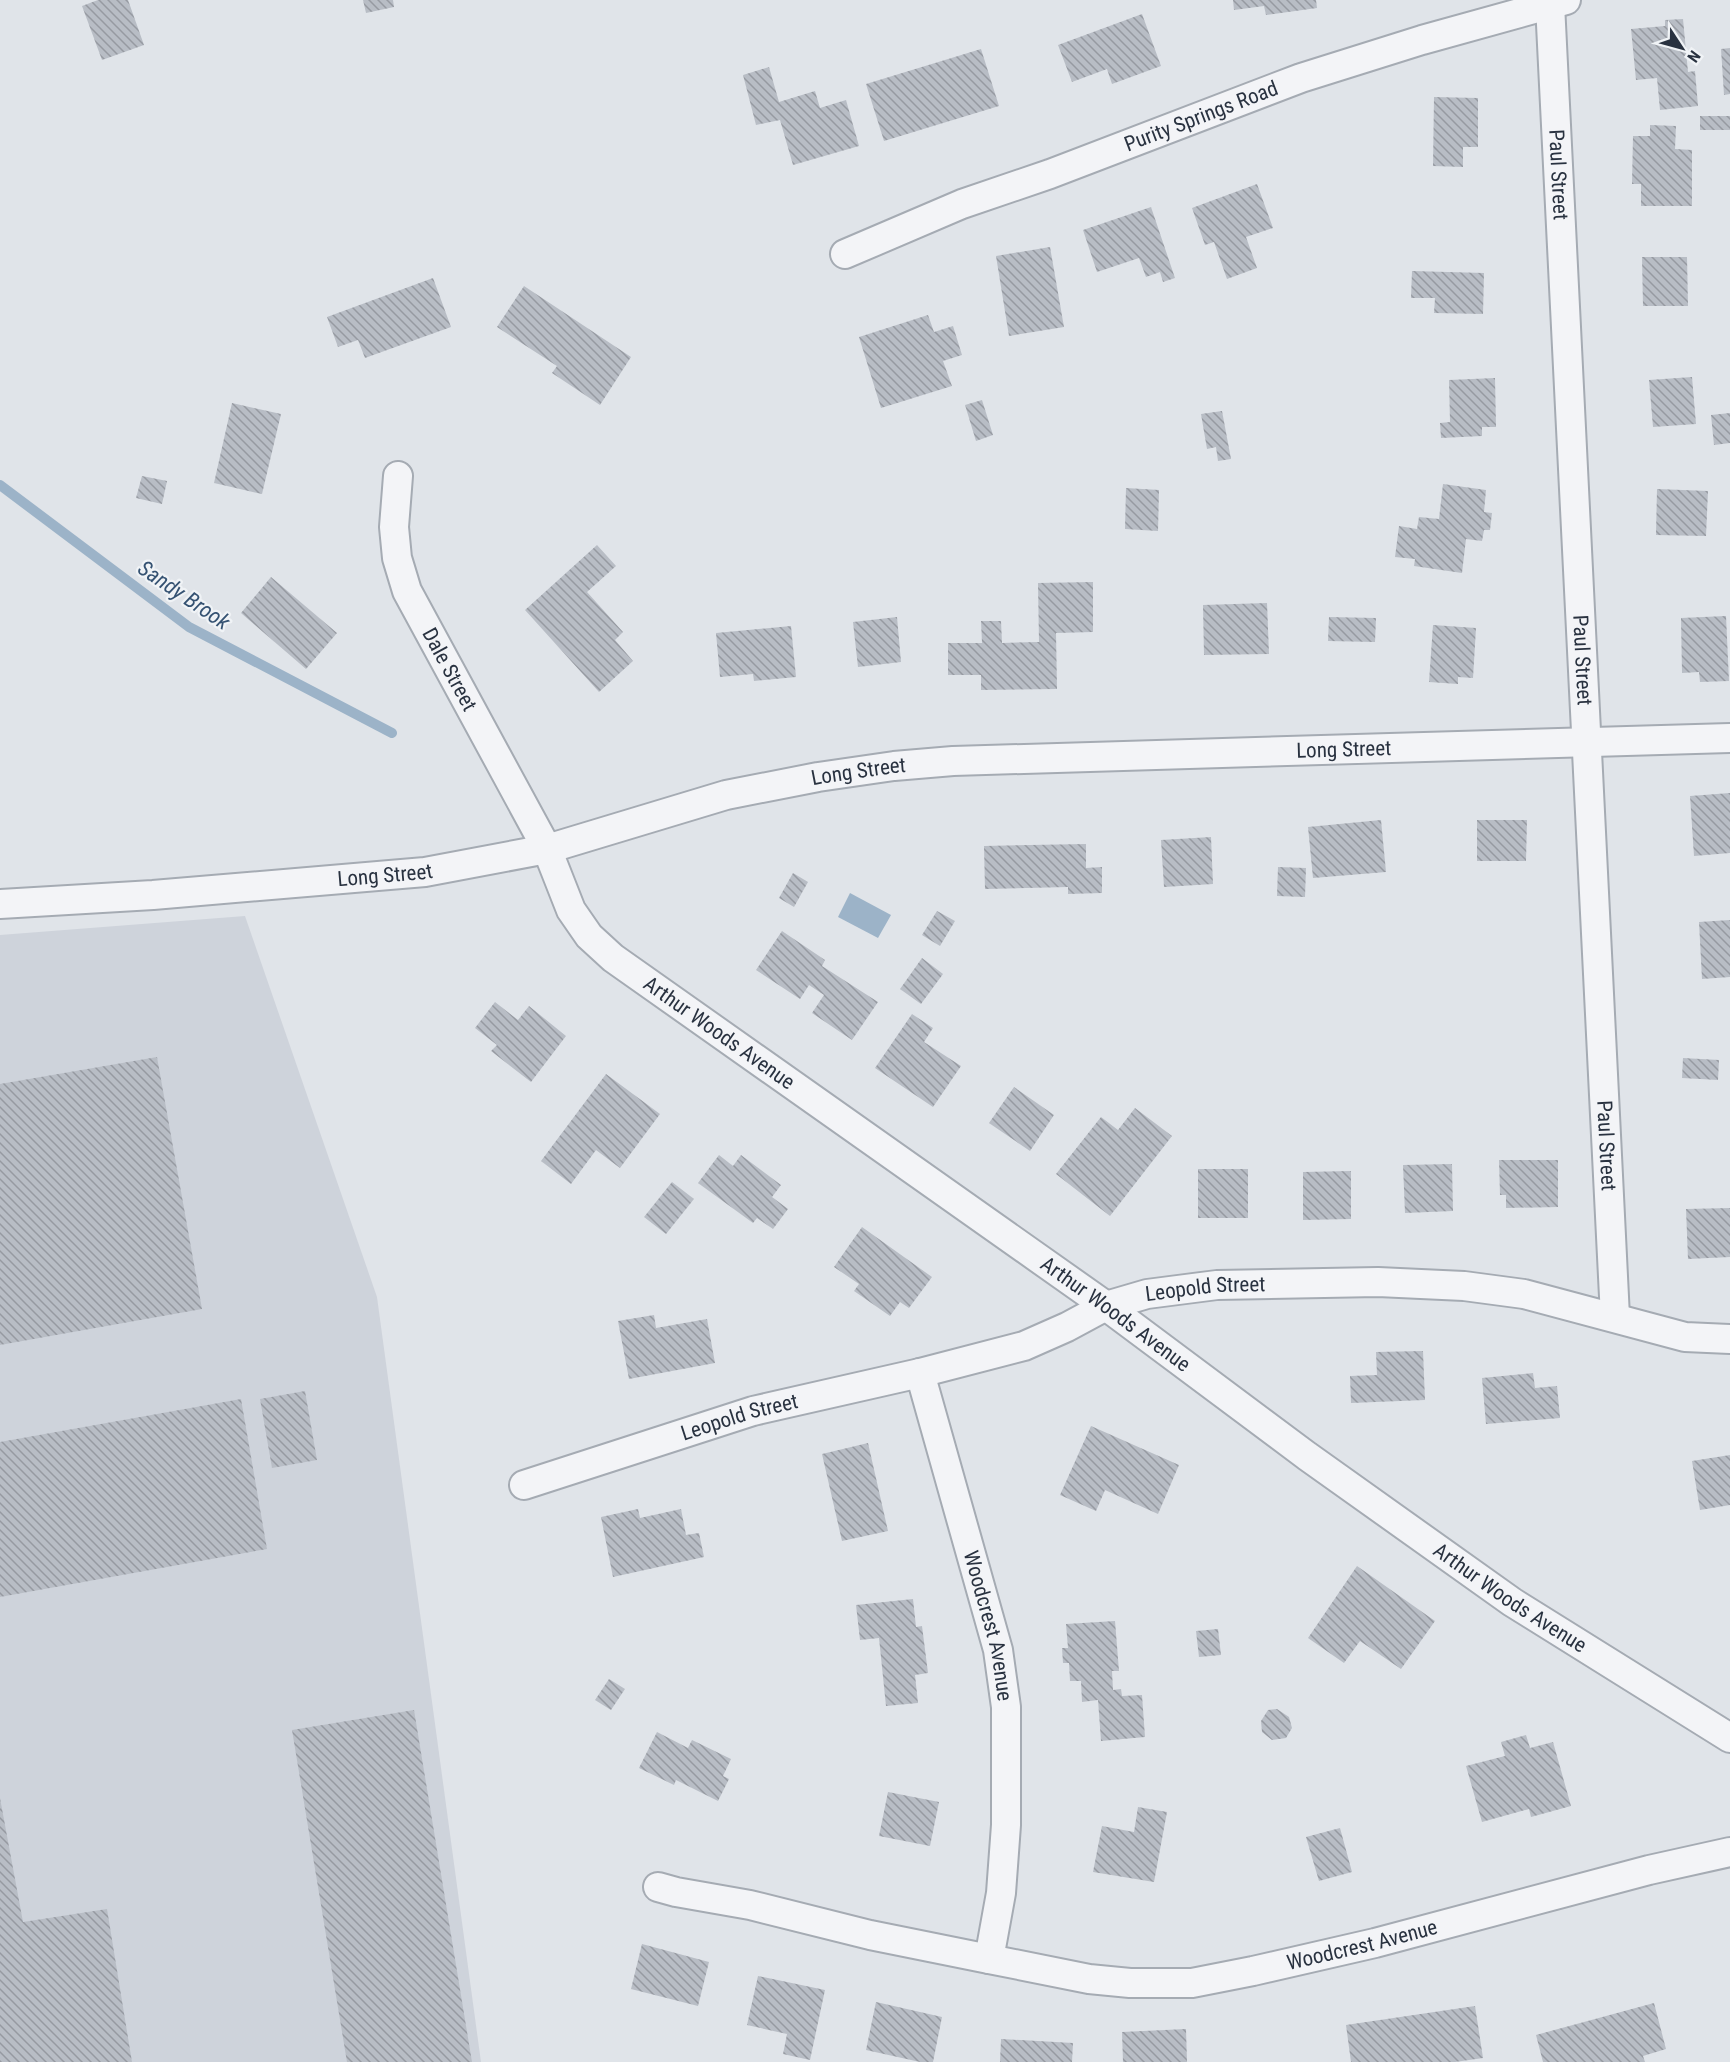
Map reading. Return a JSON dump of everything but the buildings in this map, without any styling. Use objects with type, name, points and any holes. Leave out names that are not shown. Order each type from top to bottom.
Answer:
[{"type":"street","name":"Purity Springs Road","points":[[845,254],[962,204],[1071,166],[1301,78],[1422,40],[1558,2]]},
{"type":"street","name":"Paul Street","points":[[1558,2],[1587,741],[1615,1317]]},
{"type":"street","name":"Dale Street","points":[[398,476],[394,527],[397,558],[406,591],[547,849]]},
{"type":"street","name":"Long Street","points":[[0,904],[153,895],[425,872],[547,849],[726,795],[818,777],[894,766],[953,761],[1730,738]]},
{"type":"street","name":"Arthur Woods Avenue","points":[[547,849],[571,910],[589,936],[613,958],[1106,1306],[1307,1456],[1512,1602],[1730,1738]]},
{"type":"street","name":"Leopold Street","points":[[524,1485],[753,1411],[920,1373],[1024,1346],[1106,1306],[1147,1294],[1217,1285],[1378,1282],[1464,1286],[1524,1294],[1685,1337],[1730,1339]]},
{"type":"street","name":"Woodcrest Avenue","points":[[920,1373],[999,1650],[1006,1707],[1006,1825],[1001,1893],[989,1959]]},
{"type":"street","name":"Woodcrest Avenue","points":[[658,1887],[750,1905],[870,1935],[1089,1979],[1130,1983],[1192,1983],[1375,1943],[1637,1873],[1730,1852]]},
{"type":"shaded area","points":[[245,916],[377,1297],[481,2062],[0,2062],[0,935]]},
{"type":"water","points":[[850,893],[891,915],[878,938],[838,917]]},
{"type":"waterway","name":"Sandy Brook","points":[[0,485],[189,627],[392,733]]}]
